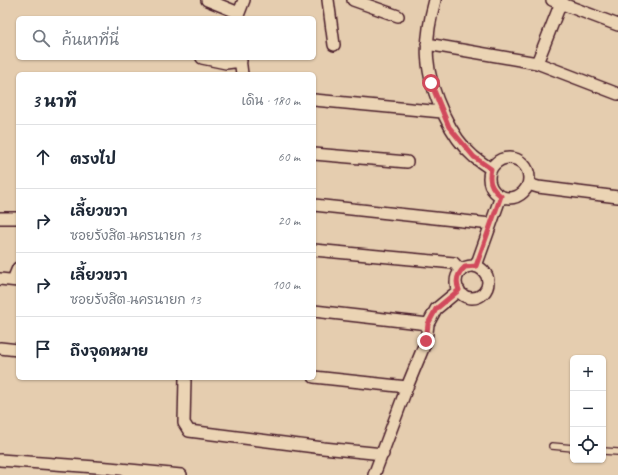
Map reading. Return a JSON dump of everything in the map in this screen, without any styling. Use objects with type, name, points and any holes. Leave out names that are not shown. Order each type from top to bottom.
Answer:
[{"type":"street","points":[[207,0],[238,16],[244,0]]},
{"type":"street","points":[[328,0],[334,45]]},
{"type":"street","points":[[353,0],[398,16]]},
{"type":"street","points":[[435,0],[430,17],[427,44],[427,68],[436,98],[449,127],[467,150],[491,169]]},
{"type":"street","points":[[537,62],[558,1],[618,25]]},
{"type":"street","points":[[427,44],[537,62],[618,94]]},
{"type":"street","points":[[212,60],[226,63],[237,60]]},
{"type":"street","points":[[241,60],[242,72]]},
{"type":"street","points":[[316,100],[442,112]]},
{"type":"street","points":[[316,154],[407,162]]},
{"type":"street","points":[[506,158],[513,158],[519,161],[528,171],[528,184],[525,190],[514,197],[501,196],[496,192],[489,181],[491,169],[495,164],[506,158]]},
{"type":"street","points":[[528,184],[538,187],[618,196]]},
{"type":"street","points":[[476,266],[501,196]]},
{"type":"street","points":[[316,205],[491,224]]},
{"type":"street","points":[[0,218],[16,218]]},
{"type":"street","points":[[316,250],[454,262],[461,271]]},
{"type":"street","points":[[476,266],[481,268],[488,277],[485,292],[477,297],[467,297],[459,290],[456,280],[461,271],[465,267],[476,266]]},
{"type":"street","points":[[0,279],[16,280]]},
{"type":"street","points":[[374,475],[384,454],[407,387],[426,341],[428,324],[436,309],[459,290]]},
{"type":"street","points":[[316,311],[428,324]]},
{"type":"street","points":[[0,348],[16,350]]},
{"type":"street","points":[[316,377],[407,387]]},
{"type":"street","points":[[184,380],[184,423],[189,431],[384,454]]},
{"type":"street","points":[[0,460],[182,475]]},
{"type":"lane","points":[[552,446],[570,448]]},
{"type":"lane","points":[[606,451],[618,452]]},
{"type":"route","points":[[426,341],[428,324],[436,309],[459,290],[456,280],[458,275],[465,267],[476,266],[501,196],[492,187],[489,181],[491,169],[474,157],[449,127],[431,83]]}]
